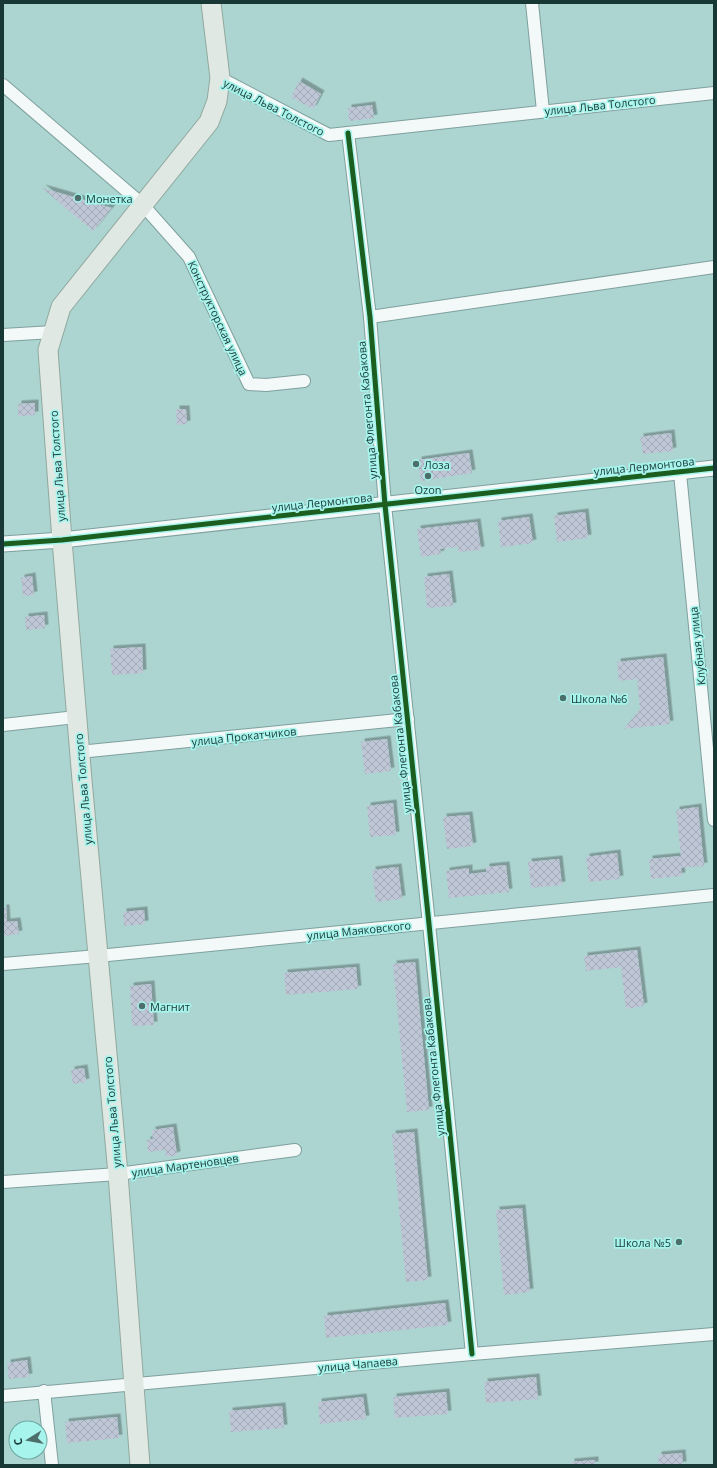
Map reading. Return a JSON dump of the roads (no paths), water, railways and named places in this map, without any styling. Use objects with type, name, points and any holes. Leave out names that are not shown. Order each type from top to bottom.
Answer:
[{"type":"main road","points":[[211,3],[220,78]]},
{"type":"main road","name":"улица Льва Толстого","points":[[140,1465],[118,1174],[76,717],[48,350],[61,307],[209,122],[217,101],[220,78]]},
{"type":"street","points":[[532,3],[543,111]]},
{"type":"street","name":"улица Льва Толстого","points":[[220,78],[329,135],[714,93]]},
{"type":"street","name":"Конструкторская улица","points":[[3,85],[142,204],[189,257],[249,384],[266,385],[304,381]]},
{"type":"street","name":"улица Флегонта Кабакова","points":[[348,133],[370,317],[385,505],[472,1354]]},
{"type":"street","points":[[370,317],[714,267]]},
{"type":"street","points":[[3,335],[53,332]]},
{"type":"street","name":"улица Лермонтова","points":[[3,544],[62,540],[680,473],[714,468]]},
{"type":"street","name":"Клубная улица","points":[[680,473],[714,820]]},
{"type":"street","points":[[3,725],[76,717]]},
{"type":"street","name":"улица Прокатчиков","points":[[79,752],[408,719]]},
{"type":"street","name":"улица Маяковского","points":[[3,964],[429,924],[714,895]]},
{"type":"street","name":"улица Мартеновцев","points":[[3,1182],[118,1174],[295,1150]]},
{"type":"street","name":"улица Чапаева","points":[[3,1396],[44,1391],[714,1334]]},
{"type":"street","points":[[44,1391],[52,1465]]},
{"type":"place","name":"Монетка","points":[[78,198]]},
{"type":"place","name":"Лоза","points":[[416,464]]},
{"type":"place","name":"Ozon","points":[[428,476]]},
{"type":"place","name":"Школа №6","points":[[563,698]]},
{"type":"place","name":"Магнит","points":[[142,1006]]},
{"type":"place","name":"Школа №5","points":[[679,1242]]}]
